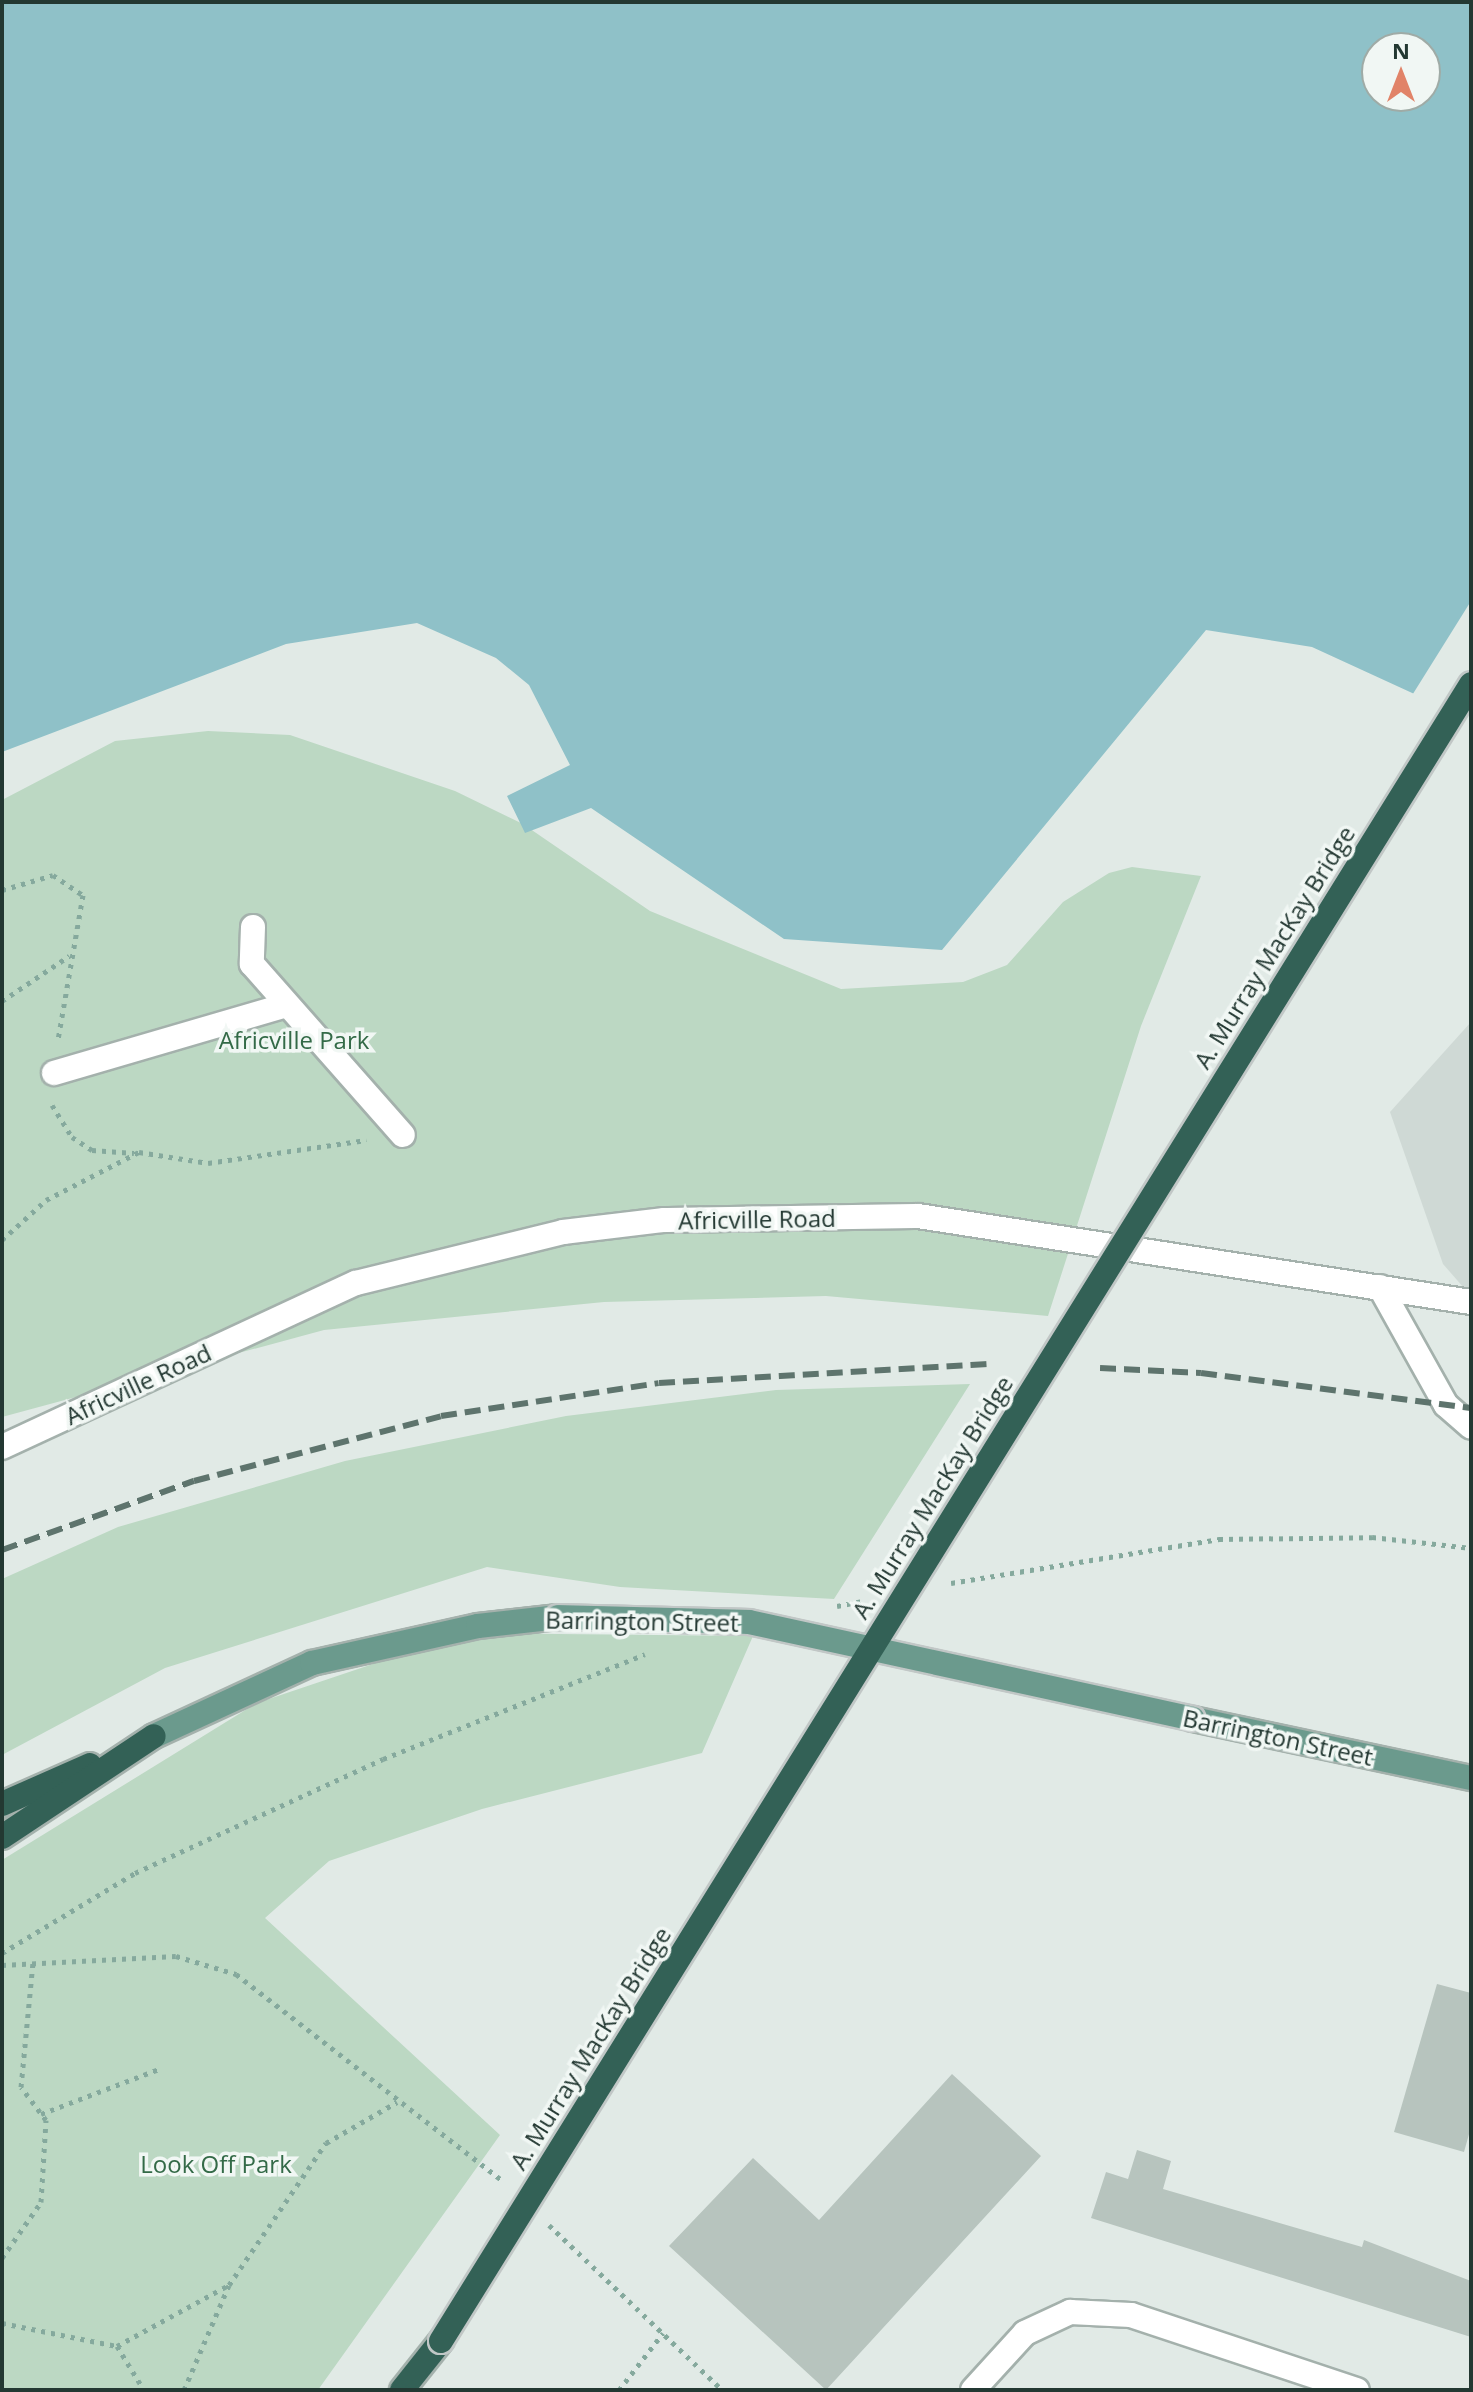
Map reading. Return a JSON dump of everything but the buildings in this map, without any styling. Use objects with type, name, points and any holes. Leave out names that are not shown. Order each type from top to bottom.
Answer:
[{"type":"highway","name":"A. Murray MacKay Bridge","points":[[441,2341],[1471,684]]},
{"type":"highway","points":[[2,1804],[154,1736]]},
{"type":"highway","points":[[2,1837],[154,1736]]},
{"type":"highway","points":[[402,2390],[441,2341]]},
{"type":"highway","points":[[416,2390],[441,2341]]},
{"type":"main road","name":"Barrington Street","points":[[154,1736],[312,1663],[478,1626],[558,1617],[749,1622],[1471,1778]]},
{"type":"street","points":[[253,927],[252,964],[403,1135]]},
{"type":"street","points":[[54,1073],[286,1005]]},
{"type":"street","name":"Africville Road","points":[[2,1447],[356,1283],[563,1232],[649,1222],[918,1216],[1471,1302]]},
{"type":"street","points":[[1380,1287],[1446,1405],[1471,1427]]},
{"type":"street","points":[[973,2390],[1025,2333],[1070,2312],[1131,2315],[1357,2390]]},
{"type":"path","points":[[2,890],[53,875],[83,895],[83,929],[70,956],[54,1073],[52,1114],[72,1137],[108,1155],[139,1152],[208,1163],[403,1135]]},
{"type":"path","points":[[2,1001],[70,956]]},
{"type":"path","points":[[2,1240],[46,1200],[139,1152]]},
{"type":"path","points":[[946,1584],[1219,1539],[1372,1537],[1471,1548]]},
{"type":"path","points":[[826,1608],[871,1599]]},
{"type":"path","points":[[2,1953],[135,1873],[397,1753],[655,1650]]},
{"type":"path","points":[[2,1965],[176,1956],[236,1974],[517,2194]]},
{"type":"path","points":[[2,2258],[41,2202],[41,2114],[21,2087],[33,1963]]},
{"type":"path","points":[[41,2114],[159,2069]]},
{"type":"path","points":[[184,2390],[229,2285],[326,2143],[397,2102]]},
{"type":"path","points":[[539,2215],[722,2390]]},
{"type":"path","points":[[2,2323],[117,2346],[229,2285]]},
{"type":"path","points":[[619,2390],[663,2333]]},
{"type":"path","points":[[117,2346],[144,2390]]},
{"type":"shaded area","points":[[1471,1022],[1471,1296],[1443,1264],[1390,1112]]},
{"type":"green space","name":"Africville Park","points":[[208,731],[290,735],[455,791],[523,824],[650,911],[841,989],[963,982],[1007,965],[1063,902],[1109,873],[1132,867],[1201,876],[1141,1026],[1048,1316],[826,1296],[604,1302],[324,1330],[2,1417],[2,800],[115,741]]},
{"type":"green space","points":[[970,1384],[834,1599],[620,1587],[487,1567],[165,1668],[2,1755],[2,1579],[118,1527],[345,1461],[566,1416],[776,1390]]},
{"type":"green space","name":"Look Off Park","points":[[465,1633],[753,1636],[702,1753],[482,1809],[329,1861],[265,1918],[500,2135],[318,2390],[2,2390],[2,1860],[257,1703]]},
{"type":"water","points":[[2,2],[1471,2],[1471,720],[1312,647],[1206,630],[942,950],[784,939],[591,808],[525,833],[507,796],[570,765],[529,685],[496,658],[417,623],[286,644],[2,752]]},
{"type":"pier","points":[[1471,601],[1471,724],[1411,697]]},
{"type":"railway","points":[[2,1550],[194,1481],[441,1416],[659,1383],[992,1364]]},
{"type":"railway","points":[[1100,1368],[1201,1373],[1471,1408]]}]
